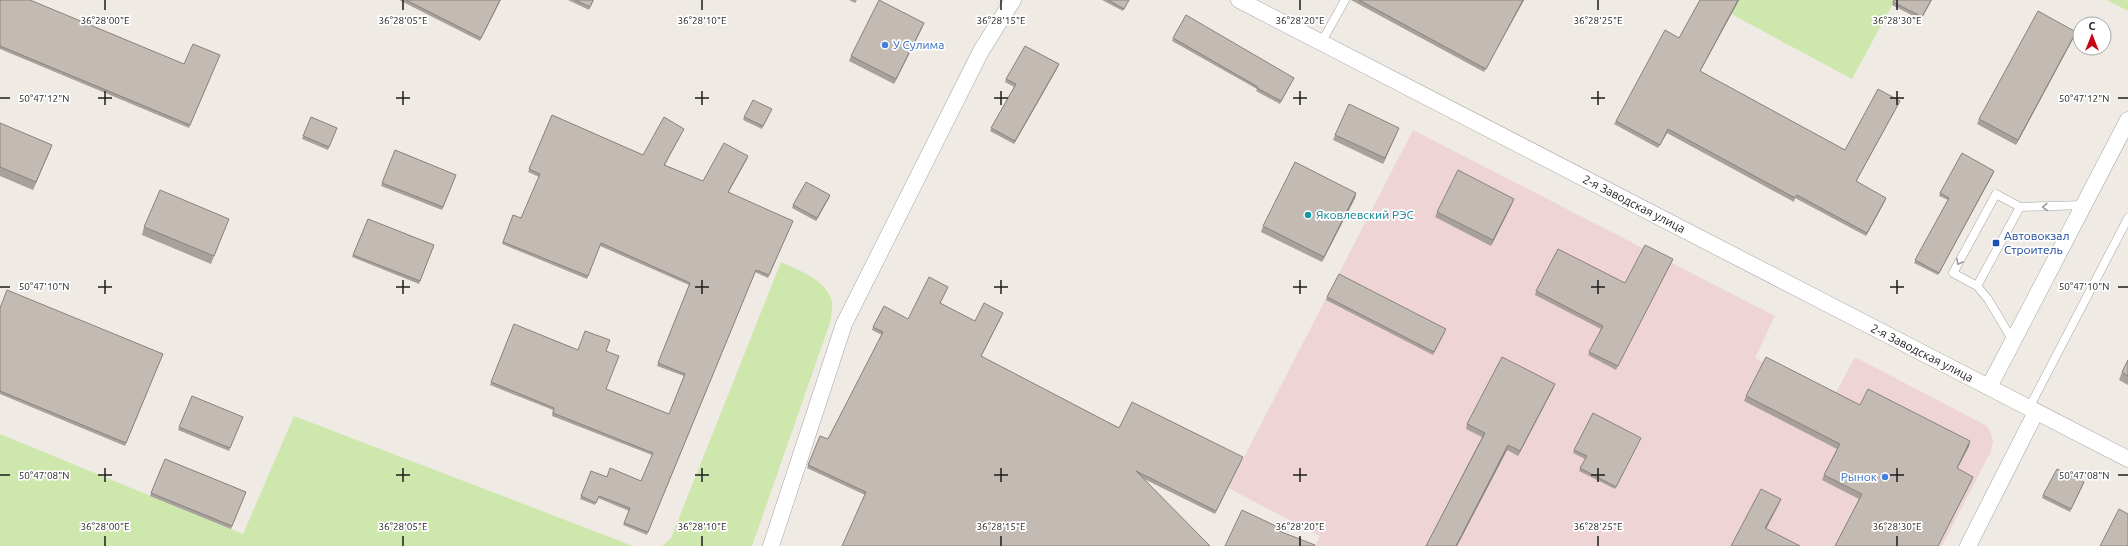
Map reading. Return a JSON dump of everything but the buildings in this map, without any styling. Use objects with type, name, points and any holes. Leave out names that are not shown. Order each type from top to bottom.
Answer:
[{"type":"street","points":[[771,546],[844,324],[981,51],[1013,0]]},
{"type":"street","name":"2-я Заводская улица","points":[[1239,0],[1257,4],[1321,43],[2128,459]]},
{"type":"street","points":[[1989,387],[2128,120]]},
{"type":"street","points":[[1968,546],[2033,410]]},
{"type":"lane","points":[[1321,43],[1345,0]]},
{"type":"lane","points":[[2013,340],[1988,299],[1977,286],[1953,273],[1996,194],[2020,208],[2084,205]]},
{"type":"lane","points":[[1977,286],[2020,208]]},
{"type":"lane","points":[[2033,410],[2128,218]]},
{"type":"shaded area","points":[[1413,130],[1775,316],[1755,358],[1833,398],[1855,357],[1987,426],[1991,433],[1993,442],[1991,451],[1942,546],[1315,546],[1320,536],[1228,488]]},
{"type":"green space","points":[[1739,0],[1895,0],[1852,79],[1731,14]]},
{"type":"green space","points":[[2107,0],[2128,0],[2128,11]]},
{"type":"green space","points":[[781,262],[804,272],[824,287],[829,293],[832,301],[831,320],[752,546],[662,546],[671,538]]},
{"type":"green space","points":[[294,416],[633,546],[0,546],[0,434],[243,534]]},
{"type":"place","name":"У Сулима","points":[[885,45]]},
{"type":"place","name":"Яковлевский РЭС","points":[[1308,215]]},
{"type":"place","name":"Автовокзал Строитель","points":[[1996,243]]},
{"type":"place","name":"Рынок","points":[[1885,477]]}]
